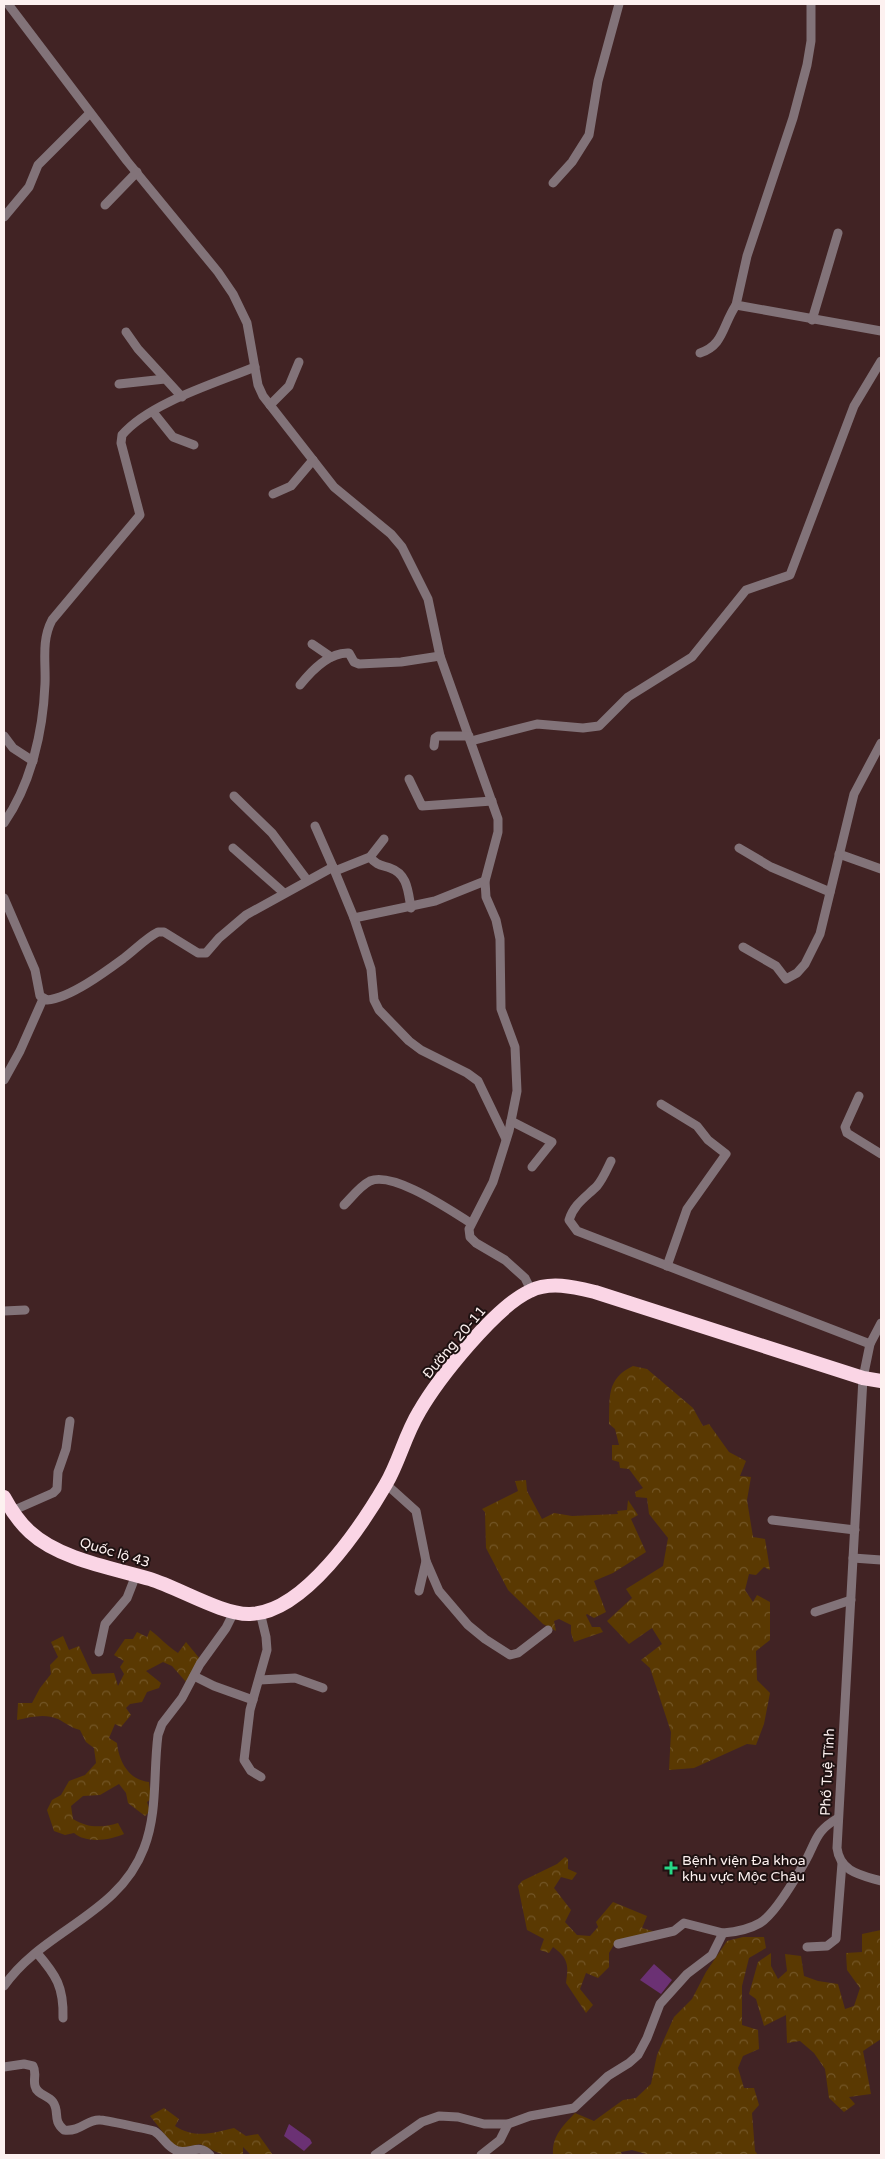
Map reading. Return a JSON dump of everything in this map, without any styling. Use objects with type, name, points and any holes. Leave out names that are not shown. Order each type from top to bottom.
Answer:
[{"type":"highway","name":"Đường 20-11","points":[[234,1612],[260,1612],[297,1595],[312,1581],[348,1539],[386,1484],[417,1416],[428,1398],[487,1326],[513,1302],[531,1290],[563,1285],[596,1292],[864,1378],[881,1381]]},
{"type":"highway","name":"Quốc lộ 43","points":[[4,1498],[29,1532],[49,1547],[174,1587],[234,1612]]},
{"type":"street","points":[[8,4],[90,113],[218,272],[233,294],[247,323],[259,389],[270,405],[343,496],[391,534],[402,547],[428,599],[440,656],[498,818],[498,832],[485,881],[486,897],[496,920],[502,951],[501,1009],[516,1055],[517,1091],[511,1121],[492,1182],[471,1223],[470,1237],[476,1244],[506,1260],[525,1278],[531,1290]]},
{"type":"street","points":[[554,184],[572,162],[589,135],[598,80],[619,4]]},
{"type":"street","points":[[700,353],[714,347],[719,340],[726,320],[736,305],[761,209],[802,88],[811,40],[810,4]]},
{"type":"street","points":[[4,216],[28,187],[38,165],[90,113]]},
{"type":"street","points":[[105,205],[137,172]]},
{"type":"street","points":[[812,320],[838,233]]},
{"type":"street","points":[[736,305],[881,332]]},
{"type":"street","points":[[126,332],[138,349],[182,397]]},
{"type":"street","points":[[434,746],[435,738],[438,736],[470,739],[538,724],[583,728],[599,726],[604,723],[621,702],[692,657],[746,590],[790,575],[854,406],[881,361]]},
{"type":"street","points":[[270,405],[289,386],[299,362]]},
{"type":"street","points":[[5,818],[20,797],[33,761],[44,696],[47,630],[57,613],[140,515],[121,438],[127,428],[153,412],[182,397],[255,367]]},
{"type":"street","points":[[119,384],[165,379]]},
{"type":"street","points":[[153,412],[174,437],[194,445]]},
{"type":"street","points":[[273,494],[291,486],[313,460]]},
{"type":"street","points":[[312,644],[331,657]]},
{"type":"street","points":[[300,685],[318,666],[331,657],[350,653],[354,662],[359,664],[401,662],[440,656]]},
{"type":"street","points":[[4,736],[13,748],[33,761]]},
{"type":"street","points":[[742,947],[776,966],[786,979],[797,973],[813,951],[820,934],[857,786],[881,743]]},
{"type":"street","points":[[409,779],[422,806],[492,801]]},
{"type":"street","points":[[234,796],[272,833],[307,880]]},
{"type":"street","points":[[315,826],[354,918],[371,969],[374,1000],[379,1010],[409,1041],[421,1050],[467,1073],[478,1081],[506,1139]]},
{"type":"street","points":[[4,898],[34,970],[38,992],[43,999],[54,1000],[71,992],[124,958],[158,932],[164,932],[198,953],[206,953],[238,920],[307,880],[370,857],[384,839]]},
{"type":"street","points":[[233,848],[284,893]]},
{"type":"street","points":[[739,848],[771,867],[830,892]]},
{"type":"street","points":[[839,854],[881,869]]},
{"type":"street","points":[[370,857],[378,865],[391,868],[402,875],[407,884],[411,908]]},
{"type":"street","points":[[354,918],[411,908],[444,898],[485,881]]},
{"type":"street","points":[[4,1080],[20,1051],[43,999]]},
{"type":"street","points":[[859,1096],[845,1123],[847,1133],[881,1154]]},
{"type":"street","points":[[661,1104],[697,1126],[708,1140],[726,1154],[687,1209],[667,1266]]},
{"type":"street","points":[[511,1121],[551,1140],[552,1144],[532,1167]]},
{"type":"street","points":[[611,1161],[601,1181],[580,1200],[571,1214],[569,1220],[572,1227],[577,1231],[870,1344]]},
{"type":"street","points":[[344,1204],[368,1182],[385,1180],[422,1194],[471,1223]]},
{"type":"street","points":[[4,1311],[26,1310]]},
{"type":"street","points":[[815,1612],[851,1600],[864,1378],[870,1344],[881,1323]]},
{"type":"street","points":[[12,1511],[53,1493],[57,1489],[58,1472],[66,1449],[70,1421]]},
{"type":"street","points":[[386,1484],[416,1511],[426,1560],[439,1591],[468,1625],[484,1639],[510,1655],[518,1653],[548,1630]]},
{"type":"street","points":[[772,1520],[855,1530]]},
{"type":"street","points":[[853,1558],[881,1560]]},
{"type":"street","points":[[419,1591],[426,1560]]},
{"type":"street","points":[[99,1652],[105,1624],[127,1598],[136,1575]]},
{"type":"street","name":"Phố Tuệ Tĩnh","points":[[808,1947],[827,1946],[836,1939],[842,1863],[837,1848],[838,1818],[851,1600]]},
{"type":"street","points":[[4,1986],[52,1940],[112,1898],[137,1865],[146,1842],[155,1799],[158,1735],[162,1724],[182,1698],[208,1652],[226,1628],[234,1612]]},
{"type":"street","points":[[260,1612],[268,1643],[260,1680],[253,1700],[244,1760],[251,1771],[260,1777]]},
{"type":"street","points":[[194,1676],[214,1686],[253,1700]]},
{"type":"street","points":[[260,1680],[295,1678],[323,1688]]},
{"type":"street","points":[[618,1944],[674,1931],[684,1923],[722,1933],[738,1932],[762,1922],[803,1865],[823,1828],[838,1818]]},
{"type":"street","points":[[842,1863],[856,1874],[881,1880]]},
{"type":"street","points":[[375,2155],[422,2122],[438,2116],[458,2116],[484,2124],[508,2124],[530,2116],[574,2108],[608,2076],[629,2063],[642,2047],[660,2004],[687,1974],[712,1955],[722,1933]]},
{"type":"street","points":[[37,1953],[59,1983],[64,1999],[63,2018]]},
{"type":"street","points":[[4,2067],[24,2064],[33,2066],[35,2086],[39,2092],[52,2100],[55,2106],[56,2122],[64,2130],[76,2130],[99,2120],[153,2131],[174,2150],[182,2151],[199,2148],[205,2150],[210,2155]]},
{"type":"street","points":[[481,2155],[500,2140],[508,2124]]},
{"type":"green space","points":[[633,1366],[647,1369],[693,1408],[703,1426],[709,1424],[729,1452],[746,1461],[740,1476],[751,1477],[747,1500],[753,1537],[765,1539],[770,1570],[764,1567],[756,1575],[749,1574],[745,1590],[753,1602],[757,1595],[770,1602],[770,1640],[756,1651],[757,1680],[770,1693],[764,1724],[756,1745],[747,1744],[694,1768],[669,1770],[671,1732],[650,1668],[641,1660],[662,1644],[652,1628],[629,1644],[607,1621],[632,1598],[626,1589],[663,1566],[668,1538],[649,1514],[647,1498],[636,1497],[635,1492],[643,1488],[629,1469],[620,1468],[619,1462],[612,1460],[612,1445],[619,1445],[615,1429],[609,1424],[611,1390],[618,1377]]},
{"type":"green space","points":[[526,1480],[527,1491],[542,1519],[554,1513],[572,1516],[618,1514],[617,1511],[627,1510],[628,1500],[638,1515],[631,1519],[646,1552],[613,1573],[594,1581],[606,1612],[594,1618],[586,1615],[592,1627],[600,1627],[603,1632],[574,1642],[571,1625],[559,1619],[554,1621],[556,1631],[543,1624],[508,1590],[486,1548],[485,1512],[482,1509],[518,1491],[515,1481]]},
{"type":"green space","points":[[150,1630],[178,1653],[186,1642],[200,1659],[186,1682],[172,1666],[163,1662],[146,1671],[161,1683],[159,1688],[147,1692],[142,1702],[130,1704],[126,1708],[131,1715],[121,1727],[115,1724],[109,1738],[117,1743],[120,1757],[126,1769],[136,1778],[149,1782],[151,1799],[147,1802],[150,1811],[145,1816],[128,1803],[126,1793],[119,1784],[100,1795],[83,1796],[71,1806],[73,1819],[78,1822],[95,1826],[118,1823],[124,1834],[112,1838],[92,1840],[85,1839],[74,1833],[65,1835],[54,1831],[47,1810],[52,1800],[61,1795],[69,1781],[85,1775],[96,1763],[94,1748],[86,1742],[80,1730],[53,1717],[43,1716],[17,1720],[18,1703],[32,1703],[40,1688],[51,1674],[50,1665],[58,1657],[51,1642],[63,1636],[69,1650],[79,1646],[92,1674],[114,1673],[118,1686],[124,1674],[120,1667],[124,1661],[114,1655],[125,1639],[133,1639],[137,1632],[147,1637]]},
{"type":"green space","points":[[565,1857],[568,1859],[568,1869],[577,1873],[572,1880],[561,1877],[554,1888],[571,1910],[565,1922],[577,1935],[590,1936],[598,1927],[596,1922],[613,1902],[647,1916],[642,1928],[656,1932],[615,1943],[609,1953],[609,1967],[598,1978],[586,1973],[580,1989],[593,2005],[586,2013],[566,1983],[567,1967],[562,1955],[553,1947],[549,1953],[540,1950],[544,1939],[527,1930],[518,1886],[522,1881],[557,1864]]},
{"type":"green space","points":[[881,1930],[881,2039],[863,2051],[871,2094],[849,2097],[855,2104],[844,2112],[829,2098],[825,2069],[814,2053],[800,2041],[787,2043],[786,2015],[764,2026],[756,1999],[749,1994],[758,1962],[771,1953],[771,1966],[778,1979],[787,1971],[785,1954],[801,1956],[804,1976],[818,1981],[838,1984],[845,2009],[854,2006],[860,1988],[847,1970],[846,1953],[862,1952],[862,1934]]},
{"type":"green space","points":[[743,1937],[764,1937],[766,1948],[749,1958],[742,1986],[742,2025],[758,2030],[759,2049],[743,2056],[738,2068],[744,2088],[754,2088],[759,2105],[752,2113],[755,2151],[758,2155],[649,2155],[632,2150],[621,2152],[622,2155],[553,2155],[556,2137],[562,2127],[575,2113],[594,2121],[623,2100],[636,2098],[651,2084],[657,2055],[674,2017],[692,1999],[706,1972],[727,1941]]},
{"type":"green space","points":[[164,2108],[179,2119],[175,2126],[182,2130],[204,2134],[234,2128],[246,2136],[258,2134],[273,2155],[251,2155],[243,2147],[243,2154],[230,2156],[220,2154],[200,2144],[182,2148],[173,2145],[150,2116]]},
{"type":"shaded area","points":[[654,1964],[672,1980],[661,1994],[640,1980]]},
{"type":"shaded area","points":[[289,2124],[310,2139],[312,2143],[304,2151],[284,2136]]},
{"type":"place","name":"Bệnh viện Đa khoa khu vực Mộc Châu","points":[[671,1868]]}]
